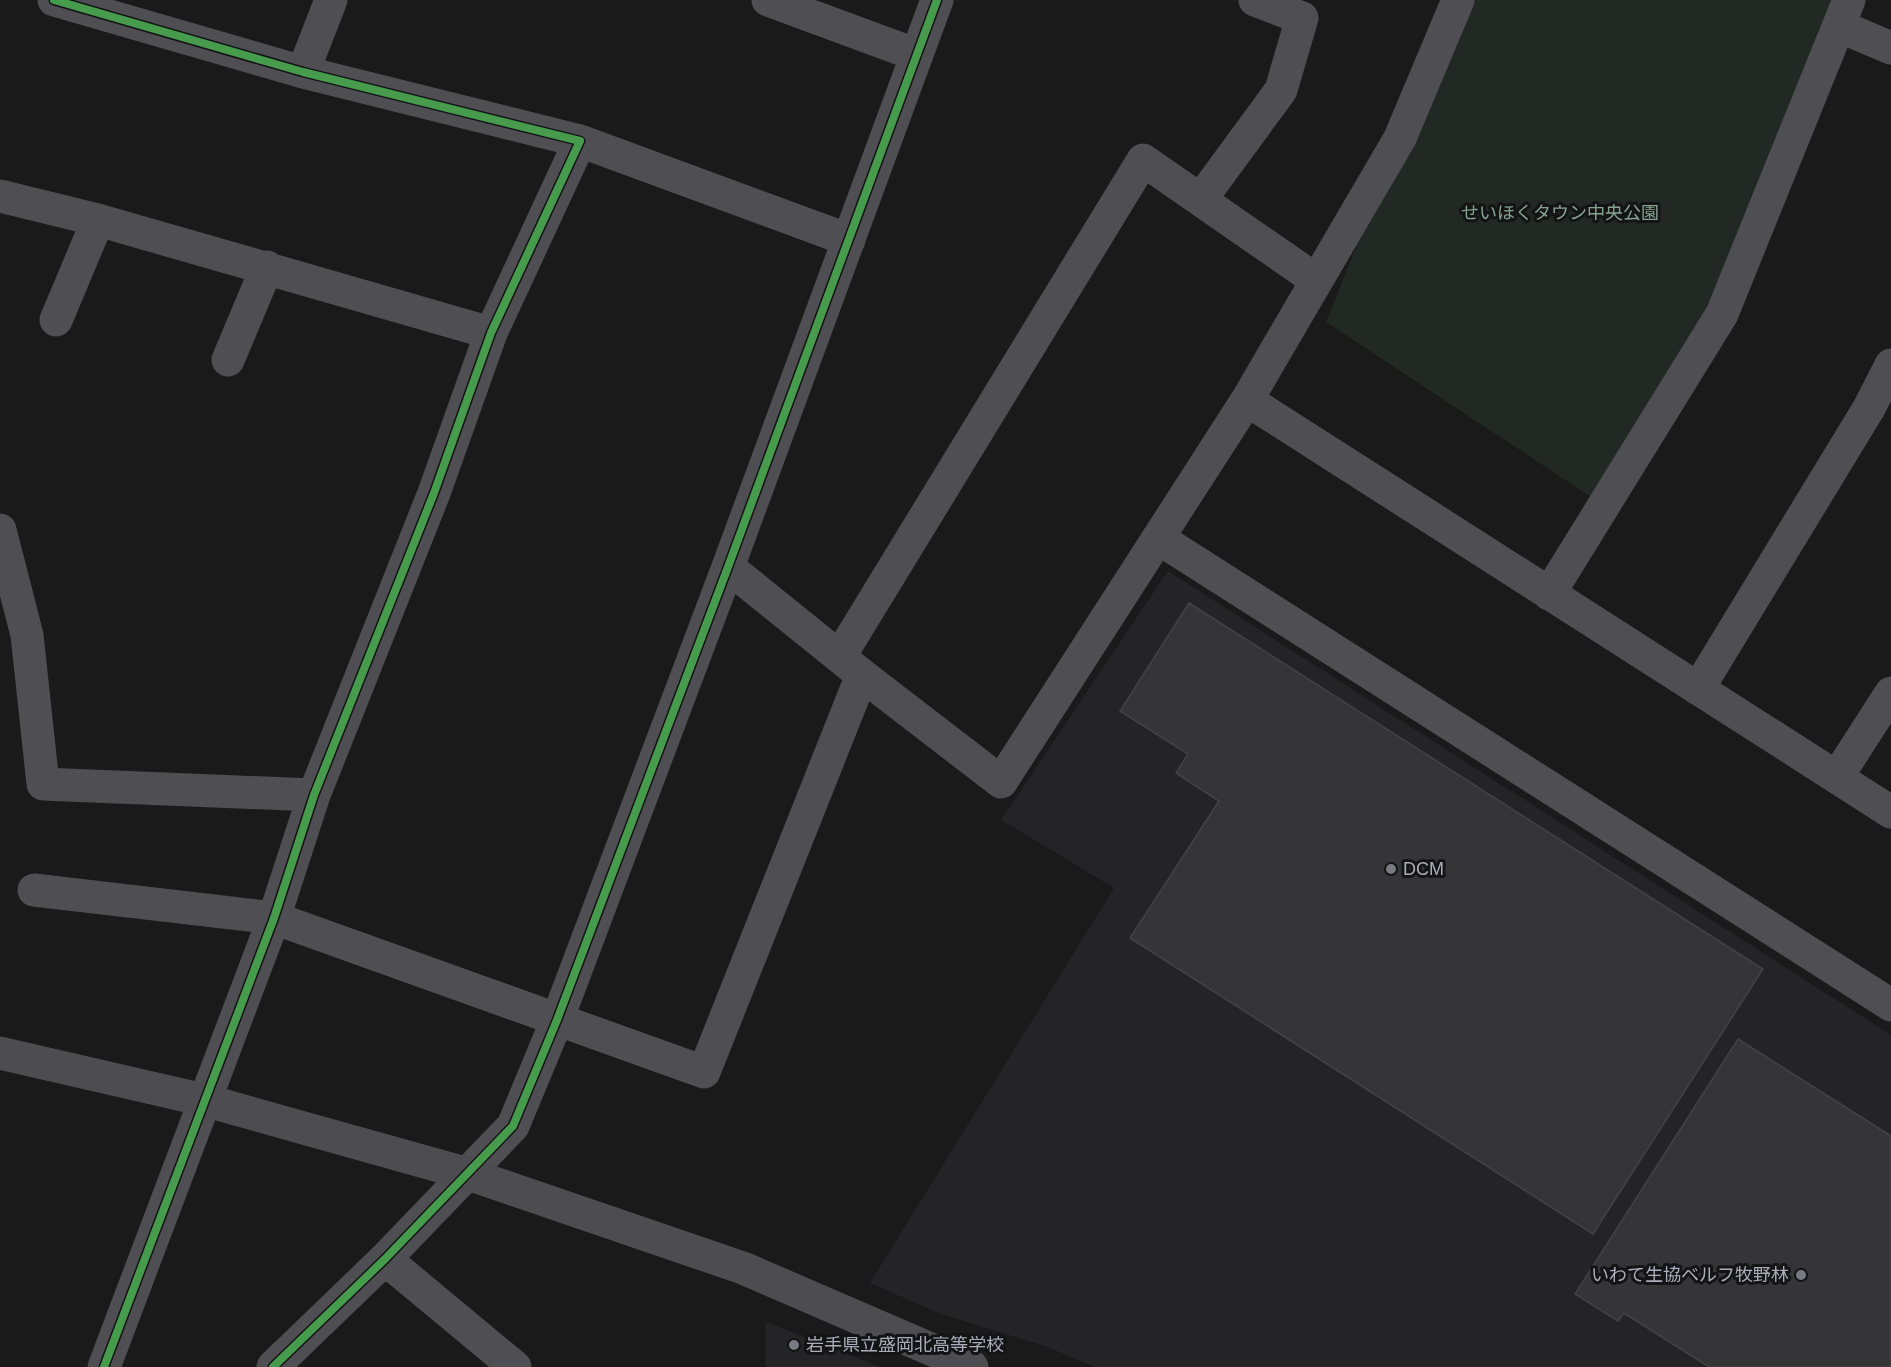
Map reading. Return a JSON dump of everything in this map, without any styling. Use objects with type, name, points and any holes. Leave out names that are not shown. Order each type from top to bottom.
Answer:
[{"type":"street","points":[[54,0],[303,72],[580,141],[849,240]]},
{"type":"street","points":[[303,72],[331,0]]},
{"type":"street","points":[[768,0],[917,55]]},
{"type":"street","points":[[275,1366],[386,1259],[513,1126],[557,1020],[728,567],[937,0]]},
{"type":"street","points":[[1201,199],[1281,90],[1302,18],[1255,0]]},
{"type":"street","points":[[728,567],[1001,783],[1246,400],[1400,138],[1458,0]]},
{"type":"street","points":[[1549,594],[1722,314],[1844,13],[1891,48]]},
{"type":"street","points":[[104,1367],[274,918],[314,795],[435,493],[491,333],[580,141]]},
{"type":"street","points":[[34,890],[274,918],[704,1072],[851,666],[1143,160],[1316,280]]},
{"type":"street","points":[[0,196],[98,220],[267,267],[491,333]]},
{"type":"street","points":[[56,320],[98,220]]},
{"type":"street","points":[[228,360],[267,267]]},
{"type":"street","points":[[1698,689],[1869,408],[1891,365]]},
{"type":"street","points":[[1246,400],[1891,812]]},
{"type":"street","points":[[0,530],[27,635],[43,784],[314,795]]},
{"type":"street","points":[[1158,538],[1891,1005]]},
{"type":"street","points":[[1837,777],[1891,693]]},
{"type":"street","points":[[10,1056],[204,1100],[468,1174],[743,1268],[972,1367]]},
{"type":"street","points":[[386,1259],[515,1367]]},
{"type":"shaded area","points":[[1168,571],[1891,1035],[1891,1367],[1094,1367],[1048,1347],[941,1314],[870,1283],[1114,888],[1001,820]]},
{"type":"shaded area","name":"岩手県立盛岡北高等学校","points":[[766,1322],[881,1367],[765,1367]]},
{"type":"green space","name":"せいほくタウン中央公園","points":[[1474,0],[1833,0],[1718,296],[1594,499],[1326,322],[1400,138]]},
{"type":"building","name":"DCM","points":[[1189,603],[1763,969],[1593,1234],[1130,938],[1219,801],[1176,773],[1188,754],[1120,711]]},
{"type":"building","points":[[1738,1039],[1891,1136],[1891,1367],[1709,1367],[1624,1313],[1618,1321],[1575,1294]]},
{"type":"cycle path","points":[[54,0],[303,72],[580,141],[491,333],[434,493],[314,795],[274,918],[104,1367]]},
{"type":"cycle path","points":[[273,1367],[385,1259],[513,1126],[557,1020],[728,567],[937,0]]},
{"type":"place","name":"DCM","points":[[1391,869]]},
{"type":"place","name":"いわて生協ベルフ牧野林","points":[[1801,1275]]},
{"type":"place","name":"岩手県立盛岡北高等学校","points":[[794,1345]]}]
